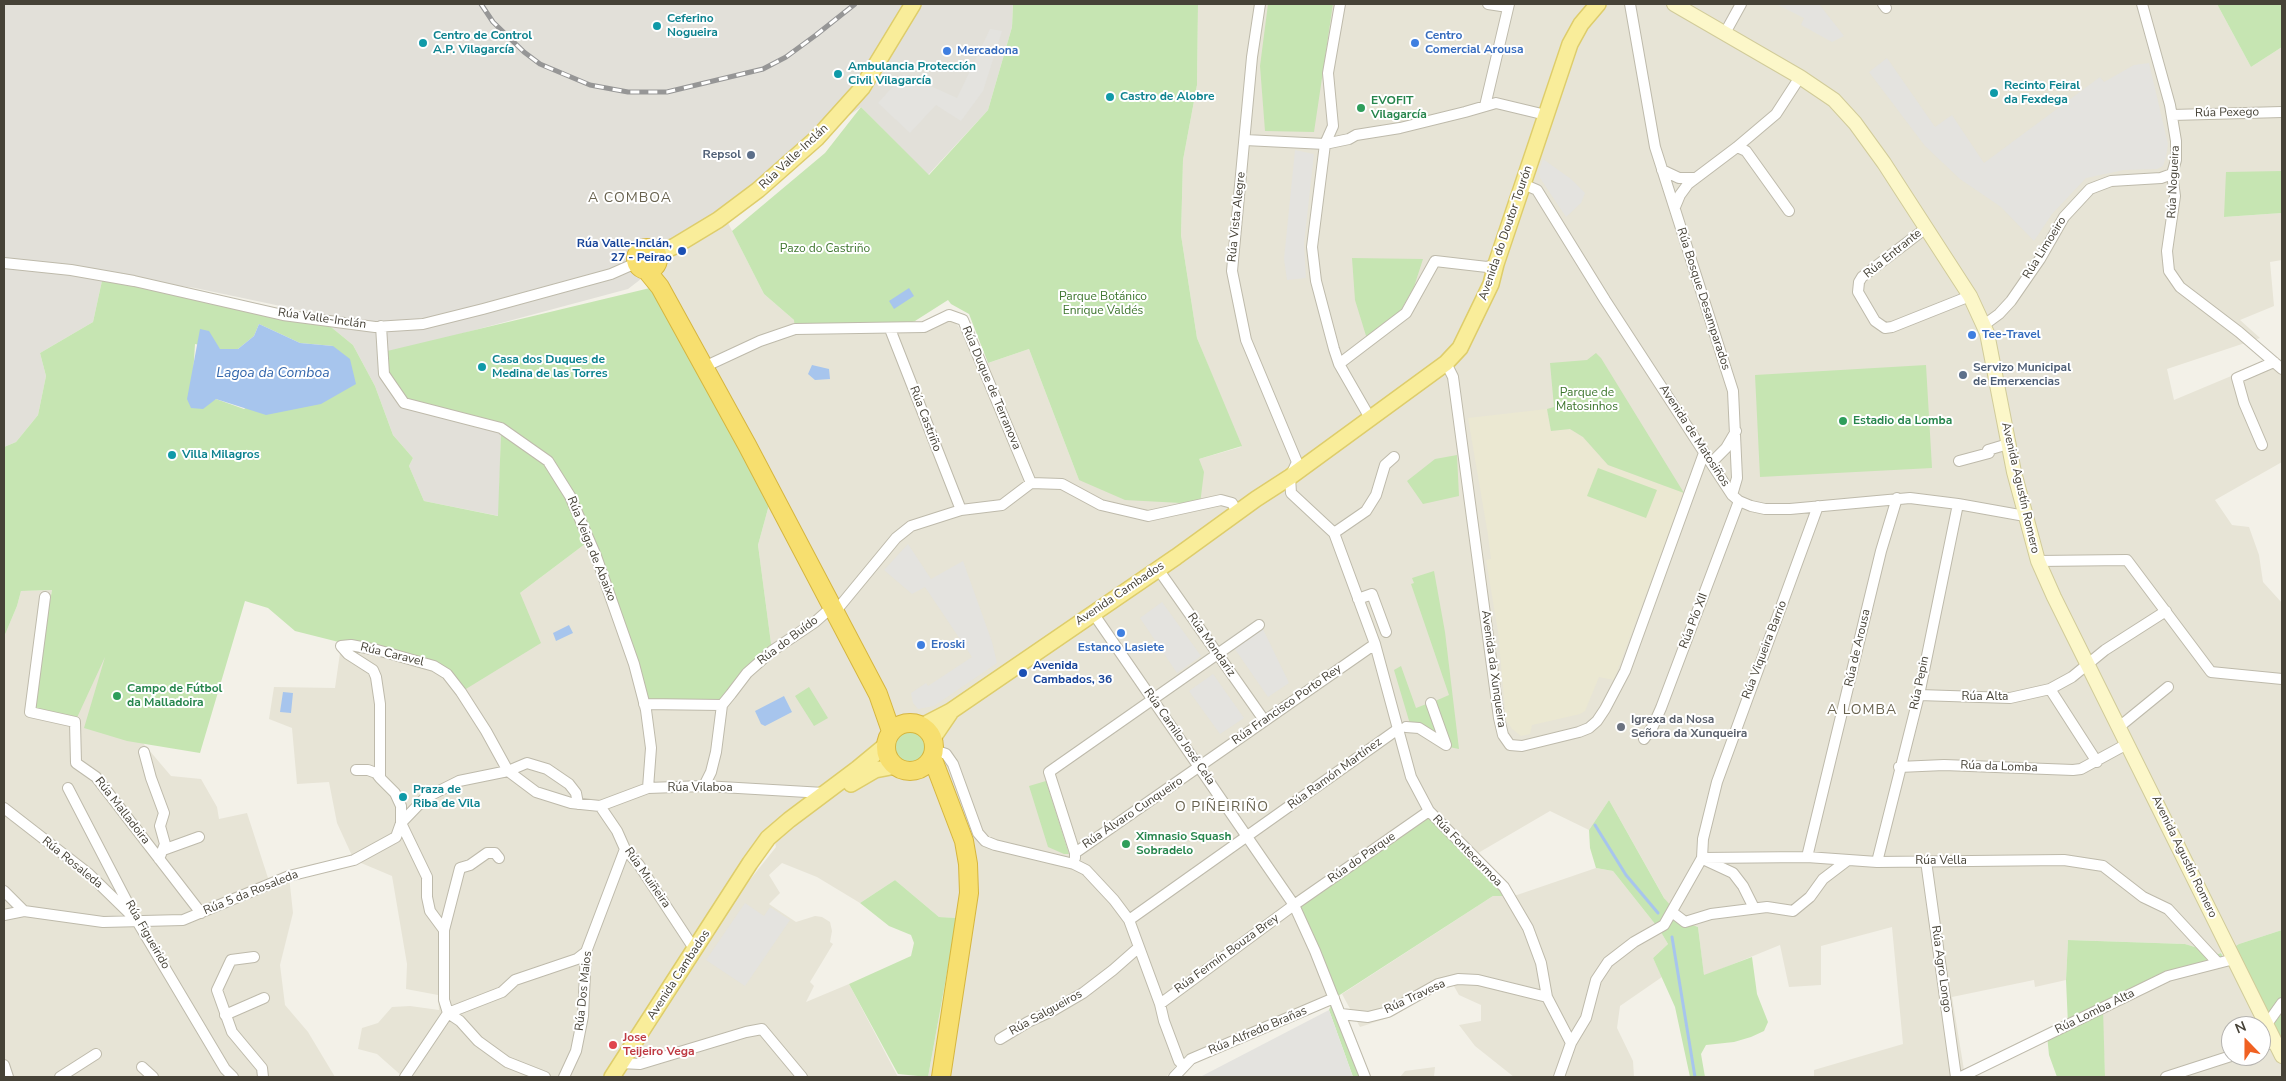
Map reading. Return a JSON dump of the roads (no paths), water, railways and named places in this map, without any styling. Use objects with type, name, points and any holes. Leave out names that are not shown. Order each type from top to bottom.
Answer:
[{"type":"highway","points":[[649,263],[654,278],[704,367],[878,694],[889,738],[889,758],[902,770],[914,770],[924,766],[925,739]]},
{"type":"highway","points":[[878,694],[925,739],[964,841],[968,864],[969,893],[941,1077]]},
{"type":"highway","points":[[889,738],[898,725],[925,739]]},
{"type":"highway","points":[[914,770],[934,788],[955,816]]},
{"type":"main road","name":"Rúa Valle-Inclán","points":[[900,27],[902,4]]},
{"type":"main road","name":"Rúa Valle-Inclán","points":[[649,263],[718,220],[758,190],[817,138],[862,88],[913,4]]},
{"type":"main road","name":"Avenida do Doutor Tourón","points":[[1290,477],[1446,363],[1460,348],[1474,324],[1491,284],[1496,264],[1570,44],[1581,24],[1598,4]]},
{"type":"main road","name":"Avenida Cambados","points":[[925,739],[951,711],[1290,477]]},
{"type":"main road","points":[[745,873],[768,838],[889,738]]},
{"type":"main road","points":[[745,873],[793,825],[842,790],[862,776],[875,770],[896,766]]},
{"type":"main road","name":"Avenida Cambados","points":[[612,1077],[745,873]]},
{"type":"street","name":"Rúa Vista Alegre","points":[[1260,4],[1252,57],[1232,271],[1246,340],[1297,462],[1290,477]]},
{"type":"street","points":[[1340,4],[1328,73],[1333,126],[1325,144],[1312,247],[1322,308],[1339,364],[1370,418]]},
{"type":"street","points":[[1485,106],[1508,6],[1488,4]]},
{"type":"street","name":"Rúa Bosque Desamparados","points":[[1630,4],[1653,137],[1678,222],[1730,381],[1734,401],[1736,430],[1736,498]]},
{"type":"street","name":"Avenida Agustín Romero","points":[[1674,4],[1800,77],[1834,100],[1855,123],[1884,163],[1970,296],[1984,325],[2008,444],[2038,561],[2118,727],[2263,1016]]},
{"type":"street","points":[[1725,33],[1741,4]]},
{"type":"street","name":"Rúa Nogueira","points":[[2142,4],[2172,115],[2176,152],[2172,174],[2175,196],[2167,251],[2170,271],[2180,287],[2239,332],[2278,366]]},
{"type":"street","points":[[1675,207],[1684,189],[1695,178],[1737,147],[1776,114],[1800,77]]},
{"type":"street","points":[[1245,140],[1325,144],[1349,139],[1356,135],[1400,128],[1496,103],[1546,115]]},
{"type":"street","name":"Rúa Pexego","points":[[2172,115],[2282,112]]},
{"type":"street","points":[[1737,147],[1746,151],[1790,211]]},
{"type":"street","points":[[1662,170],[1679,178],[1695,178]]},
{"type":"street","name":"Rúa Limoeiro","points":[[1984,325],[1999,314],[2010,301],[2045,252],[2064,217],[2090,189],[2111,181],[2161,178],[2172,174]]},
{"type":"street","name":"Avenida de Matosiños","points":[[1523,184],[1537,190],[1568,242],[1704,453],[1736,498]]},
{"type":"street","name":"Rúa Entrante","points":[[1926,228],[1862,277],[1859,282],[1858,292],[1875,321],[1885,328],[1892,327],[1970,296]]},
{"type":"street","points":[[1339,364],[1406,313],[1435,261],[1487,266],[1496,264]]},
{"type":"street","name":"Rúa Valle-Inclán","points":[[4,263],[71,270],[283,315],[381,326],[423,324],[649,263]]},
{"type":"street","name":"Rúa Duque de Terranova","points":[[704,367],[760,341],[795,329],[924,327],[949,315],[963,320],[1031,483]]},
{"type":"street","name":"Rúa Veiga de Abaixo","points":[[381,326],[384,374],[404,403],[502,428],[548,461],[570,496],[596,556],[632,657],[644,704],[652,748],[648,788]]},
{"type":"street","name":"Rúa Castriño","points":[[890,329],[961,510]]},
{"type":"street","name":"Avenida da Xunqueira","points":[[1446,363],[1452,377],[1499,718],[1503,735],[1510,745],[1522,746],[1579,732],[1597,721],[1605,709],[1625,671],[1704,453]]},
{"type":"street","points":[[2262,445],[2244,403],[2237,378],[2278,366]]},
{"type":"street","points":[[1711,463],[1726,448],[1736,430]]},
{"type":"street","points":[[1959,461],[1990,453],[1988,450],[2008,444]]},
{"type":"street","points":[[1334,533],[1366,511],[1376,495],[1385,465],[1394,457]]},
{"type":"street","name":"Rúa Fontecarmoa","points":[[1290,477],[1291,493],[1334,533],[1375,644],[1402,728],[1411,777],[1429,811],[1504,887],[1528,928],[1541,963],[1547,998],[1571,1042]]},
{"type":"street","points":[[1031,483],[1062,484],[1101,506],[1148,516],[1221,500],[1232,503],[1238,512]]},
{"type":"street","name":"Rúa do Buído","points":[[722,705],[747,673],[772,651],[834,609],[896,538],[912,526],[961,510],[1002,505],[1031,483]]},
{"type":"street","points":[[1736,498],[1751,506],[1765,509],[1897,498],[1958,504],[2025,516]]},
{"type":"street","name":"Rúa Pío XII","points":[[1644,739],[1653,726],[1661,708],[1736,498]]},
{"type":"street","name":"Rúa de Arousa","points":[[1807,857],[1881,551],[1897,498]]},
{"type":"street","name":"Rúa Pepin","points":[[1877,862],[1919,695],[1958,504]]},
{"type":"street","name":"Rúa Viqueira Barrio","points":[[1571,1042],[1586,1018],[1596,980],[1608,962],[1634,942],[1664,925],[1702,858],[1703,839],[1717,782],[1818,506]]},
{"type":"street","points":[[2038,561],[2127,560],[2211,672],[2282,679]]},
{"type":"street","name":"Rúa Mondariz","points":[[1158,569],[1264,720]]},
{"type":"street","points":[[1358,599],[1372,594],[1386,632]]},
{"type":"street","name":"Rúa Malladoira","points":[[45,597],[30,712],[75,722],[76,764],[96,777],[161,854],[201,914]]},
{"type":"street","points":[[2097,762],[2050,689],[2088,666],[2105,650],[2166,611]]},
{"type":"street","name":"Rúa Camilo José Cela","points":[[1093,613],[1294,905],[1341,1014],[1365,1077]]},
{"type":"street","points":[[1075,853],[1048,772],[1258,625]]},
{"type":"street","name":"Rúa Francisco Porto Rey","points":[[1200,767],[1264,720],[1375,644]]},
{"type":"street","name":"Rúa Caravel","points":[[380,778],[382,765],[379,744],[380,704],[376,677],[373,670],[348,654],[341,646],[351,645],[377,650],[434,666],[447,674],[486,731],[508,771]]},
{"type":"street","points":[[2118,727],[2168,687]]},
{"type":"street","name":"Rúa Alta","points":[[1919,695],[2010,698],[2050,689]]},
{"type":"street","points":[[1402,728],[1419,728],[1446,745],[1431,703]]},
{"type":"street","points":[[644,704],[722,705],[716,752],[711,772],[704,786]]},
{"type":"street","name":"Rúa Ramón Martínez","points":[[1129,920],[1402,728]]},
{"type":"street","points":[[925,739],[946,754],[953,764],[978,833],[985,840],[995,845],[1074,864],[1086,870],[1102,884],[1129,920],[1160,1004],[1164,1022],[1179,1061],[1184,1066]]},
{"type":"street","name":"Rúa da Lomba","points":[[1900,767],[1944,765],[2073,770],[2081,769],[2097,762],[2128,744]]},
{"type":"street","name":"Rúa Malladoira","points":[[144,752],[164,813],[160,826],[165,844],[161,854]]},
{"type":"street","points":[[508,771],[527,763],[548,769],[569,784],[576,793],[578,804]]},
{"type":"street","name":"Rúa Álvaro Cunqueiro","points":[[1074,864],[1075,853],[1200,767]]},
{"type":"street","points":[[356,770],[368,770],[376,773],[395,793],[401,806],[401,823],[426,877],[430,911],[444,930]]},
{"type":"street","name":"Rúa Vilaboa","points":[[508,771],[536,792],[578,804],[600,806],[638,794],[648,788],[704,786],[824,793]]},
{"type":"street","name":"Rúa 5 da Rosaleda","points":[[4,915],[24,911],[103,922],[183,920],[289,876],[354,860],[396,837],[401,823],[425,798],[459,781],[508,771]]},
{"type":"street","name":"Rúa Figueirido","points":[[68,788],[137,921],[225,1069],[232,1077]]},
{"type":"street","name":"Rúa Muiñeira","points":[[600,806],[617,831],[626,849],[639,865],[695,950]]},
{"type":"street","name":"Rúa Rosaleda","points":[[4,808],[89,874],[137,921]]},
{"type":"street","name":"Rúa do Parque","points":[[1294,905],[1429,811]]},
{"type":"street","name":"Rúa Malladoira","points":[[161,854],[200,837]]},
{"type":"street","name":"Rúa Dos Maios","points":[[564,1077],[570,1068],[580,1036],[583,1016],[586,952],[626,849]]},
{"type":"street","points":[[499,858],[495,853],[487,853],[470,865],[460,868],[444,930],[444,1000],[448,1013],[460,1021],[478,1041],[507,1062],[546,1077]]},
{"type":"street","name":"Rúa Vella","points":[[1702,858],[1807,857],[1877,862],[2064,860],[2103,866],[2143,898],[2168,909],[2218,963]]},
{"type":"street","points":[[1702,858],[1733,874],[1743,886],[1754,908]]},
{"type":"street","points":[[1672,912],[1685,922],[1711,914],[1754,908],[1768,907],[1793,911],[1810,897],[1823,879],[1848,860]]},
{"type":"street","name":"Rúa Agro Longo","points":[[1926,861],[1956,1077]]},
{"type":"street","points":[[4,891],[24,911]]},
{"type":"street","name":"Rúa Fermín Bouza Brey","points":[[1160,1004],[1294,905]]},
{"type":"street","name":"Rúa Salgueiros","points":[[1000,1039],[1083,992],[1113,970],[1138,948]]},
{"type":"street","points":[[405,1077],[448,1013],[502,992],[516,980],[577,959],[586,952]]},
{"type":"street","points":[[254,957],[231,960],[217,990],[232,1032],[262,1068],[263,1077]]},
{"type":"street","name":"Rúa Lomba Alta","points":[[1961,1077],[2168,976],[2234,959]]},
{"type":"street","name":"Rúa Travesa","points":[[1341,1014],[1368,1017],[1388,1012],[1438,984],[1458,979],[1478,980],[1547,998]]},
{"type":"street","points":[[225,1016],[264,998]]},
{"type":"street","name":"Rúa Alfredo Brañas","points":[[1174,1077],[1191,1059],[1334,998]]},
{"type":"street","points":[[2271,1018],[2282,1003]]},
{"type":"street","points":[[621,1063],[640,1064],[746,1032],[762,1029],[802,1077]]},
{"type":"street","name":"Avenida Agustín Romero","points":[[2271,1033],[2282,1056]]},
{"type":"street","points":[[1559,1077],[1571,1042]]},
{"type":"street","points":[[2271,1043],[2275,1042]]},
{"type":"street","points":[[60,1077],[96,1054]]},
{"type":"street","points":[[2166,1077],[2221,1059]]},
{"type":"street","points":[[4,1065],[8,1077]]},
{"type":"street","points":[[142,1067],[153,1077]]},
{"type":"water","points":[[909,288],[914,296],[894,309],[889,301]]},
{"type":"water","name":"Lagoa da Comboa","points":[[259,324],[300,343],[333,346],[350,359],[356,384],[321,404],[266,415],[216,399],[203,409],[191,408],[187,399],[200,329],[209,331],[220,349],[238,349],[254,336]]},
{"type":"water","points":[[812,365],[829,369],[830,379],[815,380],[808,374]]},
{"type":"water","points":[[569,625],[573,633],[556,641],[553,633]]},
{"type":"water","points":[[283,692],[293,693],[291,713],[280,712]]},
{"type":"water","points":[[784,696],[792,712],[765,726],[761,724],[755,711]]},
{"type":"waterway","points":[[1595,825],[1626,875],[1658,913]]},
{"type":"waterway","points":[[1672,937],[1695,1077]]},
{"type":"railway","points":[[481,4],[493,22],[524,52],[540,64],[590,85],[628,92],[667,92],[763,69],[786,57],[855,4]]},
{"type":"place","name":"Ceferino Nogueira","points":[[657,26]]},
{"type":"place","name":"Centro de Control A.P. Vilagarcía","points":[[423,43]]},
{"type":"place","name":"Centro Comercial Arousa","points":[[1415,43]]},
{"type":"place","name":"Mercadona","points":[[947,51]]},
{"type":"place","name":"Ambulancia Protección Civil Vilagarcía","points":[[838,74]]},
{"type":"place","name":"Recinto Feiral da Fexdega","points":[[1994,93]]},
{"type":"place","name":"Castro de Alobre","points":[[1110,97]]},
{"type":"place","name":"EVOFIT Vilagarcía","points":[[1361,108]]},
{"type":"place","name":"Repsol","points":[[751,155]]},
{"type":"place","name":"Rúa Valle-Inclán, 27 - Peirao","points":[[682,251]]},
{"type":"place","name":"Tee-Travel","points":[[1972,335]]},
{"type":"place","name":"Casa dos Duques de Medina de las Torres","points":[[482,367]]},
{"type":"place","name":"Servizo Municipal de Emerxencias","points":[[1963,375]]},
{"type":"place","name":"Estadio da Lomba","points":[[1843,421]]},
{"type":"place","name":"Villa Milagros","points":[[172,455]]},
{"type":"place","name":"Estanco Lasiete","points":[[1121,633]]},
{"type":"place","name":"Eroski","points":[[921,645]]},
{"type":"place","name":"Avenida Cambados, 36","points":[[1023,673]]},
{"type":"place","name":"Campo de Fútbol da Malladoira","points":[[117,696]]},
{"type":"place","name":"Igrexa da Nosa Señora da Xunqueira","points":[[1621,727]]},
{"type":"place","name":"Praza de Riba de Vila","points":[[403,797]]},
{"type":"place","name":"Ximnasio Squash Sobradelo","points":[[1126,844]]},
{"type":"place","name":"Jose Teijeiro Vega","points":[[613,1045]]},
{"type":"district","name":"A COMBOA","points":[[630,199]]},
{"type":"district","name":"A LOMBA","points":[[1862,711]]},
{"type":"district","name":"O PIÑEIRIÑO","points":[[1222,808]]},
{"type":"park label","name":"Pazo do Castriño","points":[[825,249]]},
{"type":"park label","name":"Parque Botánico Enrique Valdés","points":[[1103,304]]},
{"type":"park label","name":"Parque de Matosinhos","points":[[1587,400]]}]
